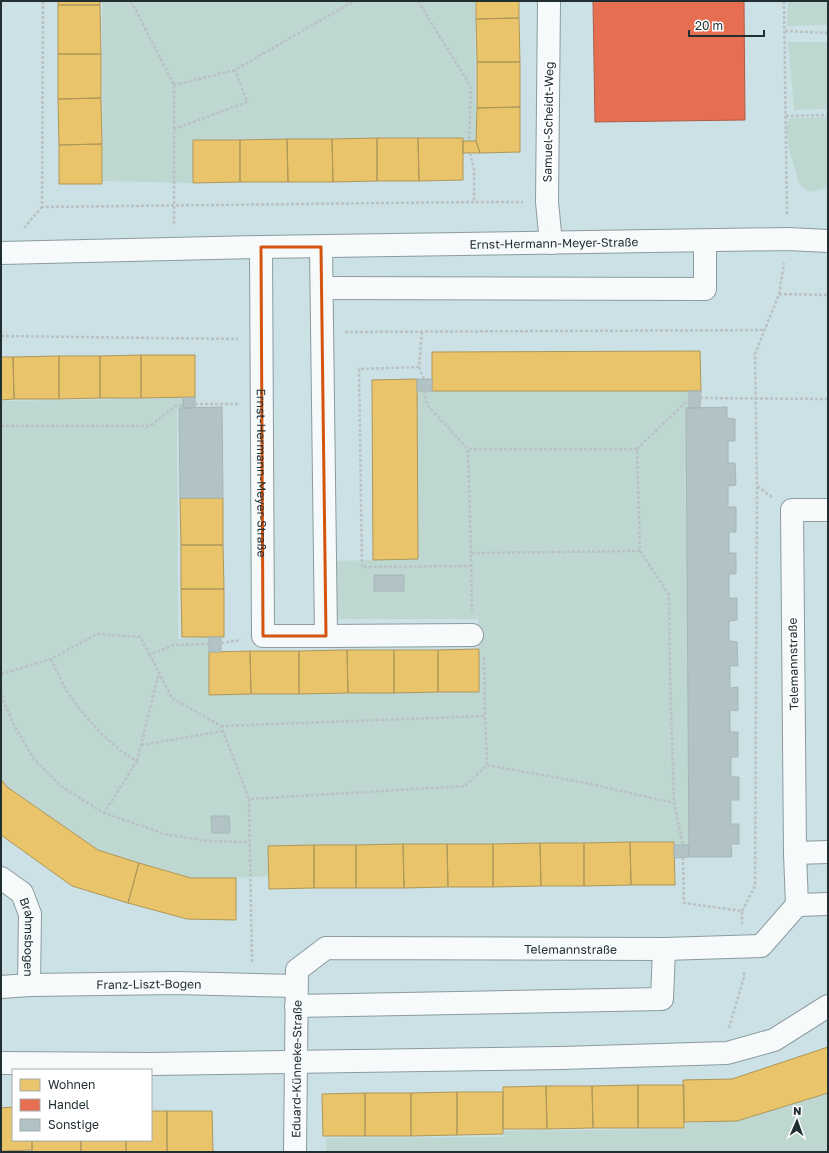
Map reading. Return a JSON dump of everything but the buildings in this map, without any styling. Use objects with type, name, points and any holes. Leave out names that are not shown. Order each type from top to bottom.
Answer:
[{"type":"street","name":"Samuel-Scheidt-Weg","points":[[549,1],[547,202],[551,243]]},
{"type":"street","name":"Ernst-Hermann-Meyer-Straße","points":[[788,239],[820,231],[828,224]]},
{"type":"street","name":"Ernst-Hermann-Meyer-Straße","points":[[1,253],[260,247],[788,239],[828,241]]},
{"type":"street","points":[[322,288],[705,289],[705,241]]},
{"type":"street","name":"Ernst-Hermann-Meyer-Straße","points":[[260,247],[263,636],[472,635]]},
{"type":"street","points":[[321,247],[326,636]]},
{"type":"street","points":[[792,510],[828,510]]},
{"type":"street","name":"Telemannstraße","points":[[296,996],[298,970],[326,948],[664,949],[761,946],[797,906],[795,854],[792,510]]},
{"type":"street","points":[[795,854],[828,852]]},
{"type":"street","name":"Brahmsbogen","points":[[1,878],[22,893],[30,914],[29,984]]},
{"type":"street","points":[[797,906],[828,904]]},
{"type":"street","name":"Franz-Liszt-Bogen","points":[[1,988],[29,984],[252,984],[296,996],[662,999],[664,949]]},
{"type":"street","name":"Eduard-Künneke-Straße","points":[[295,1152],[296,996]]},
{"type":"street","points":[[1,1063],[151,1064],[560,1058],[727,1053],[774,1040],[828,1006]]},
{"type":"path","points":[[43,1],[42,207],[547,202]]},
{"type":"path","points":[[131,1],[174,85],[174,249]]},
{"type":"path","points":[[174,85],[235,70],[354,1]]},
{"type":"path","points":[[418,1],[472,87],[469,141]]},
{"type":"path","points":[[717,1053],[728,1034],[744,977],[742,911],[755,886],[757,486],[755,354],[779,294],[788,239],[784,1]]},
{"type":"path","points":[[784,31],[828,32]]},
{"type":"path","points":[[174,129],[247,102],[235,70]]},
{"type":"path","points":[[786,116],[828,115]]},
{"type":"path","points":[[470,153],[474,169],[474,202]]},
{"type":"path","points":[[779,294],[828,295]]},
{"type":"path","points":[[322,332],[764,330]]},
{"type":"path","points":[[422,332],[419,367],[424,379]]},
{"type":"path","points":[[1,336],[261,339]]},
{"type":"path","points":[[419,367],[359,370],[362,567],[471,566]]},
{"type":"path","points":[[249,799],[465,786],[487,765],[484,716],[484,635],[472,635],[468,449],[427,405],[424,391]]},
{"type":"path","points":[[700,398],[828,399]]},
{"type":"path","points":[[468,449],[637,449],[689,399]]},
{"type":"path","points":[[195,404],[262,403]]},
{"type":"path","points":[[1,426],[150,426],[175,406],[183,405]]},
{"type":"path","points":[[637,449],[640,551],[669,595],[674,803],[683,845]]},
{"type":"path","points":[[757,486],[792,510]]},
{"type":"path","points":[[471,553],[640,551]]},
{"type":"path","points":[[1,674],[51,659],[97,634],[140,637],[172,698],[221,726],[484,716]]},
{"type":"path","points":[[150,655],[174,644],[208,644]]},
{"type":"path","points":[[51,659],[69,694],[102,734],[127,755],[137,761]]},
{"type":"path","points":[[104,813],[137,761],[159,672]]},
{"type":"path","points":[[1,690],[4,702],[14,725],[33,758],[62,787],[104,813],[164,834],[207,841],[250,842]]},
{"type":"path","points":[[221,726],[249,799],[252,984]]},
{"type":"path","points":[[141,745],[223,731]]},
{"type":"path","points":[[487,765],[586,783],[674,803]]},
{"type":"path","points":[[683,858],[684,903],[742,911]]},
{"type":"highlighted area","points":[[261,247],[321,247],[326,636],[263,636]]},
{"type":"green space","points":[[102,1],[475,1],[476,141],[463,141],[462,138],[193,140],[193,183],[103,181]]},
{"type":"green space","points":[[788,1],[826,1],[828,3],[828,25],[787,26]]},
{"type":"green space","points":[[788,42],[828,42],[828,109],[794,110]]},
{"type":"green space","points":[[828,117],[828,187],[810,192],[803,188],[799,183],[790,153],[786,129],[789,118]]},
{"type":"green space","points":[[417,391],[689,391],[689,408],[686,408],[689,845],[674,845],[674,842],[269,846],[269,876],[191,878],[98,850],[7,787],[1,779],[1,401],[183,398],[183,408],[177,408],[178,639],[209,637],[209,695],[479,692],[478,619],[337,619],[335,561],[418,559]]},
{"type":"green space","points":[[828,1093],[828,1152],[326,1152],[326,1138],[504,1137],[504,1131],[685,1129],[686,1123],[737,1121]]}]
